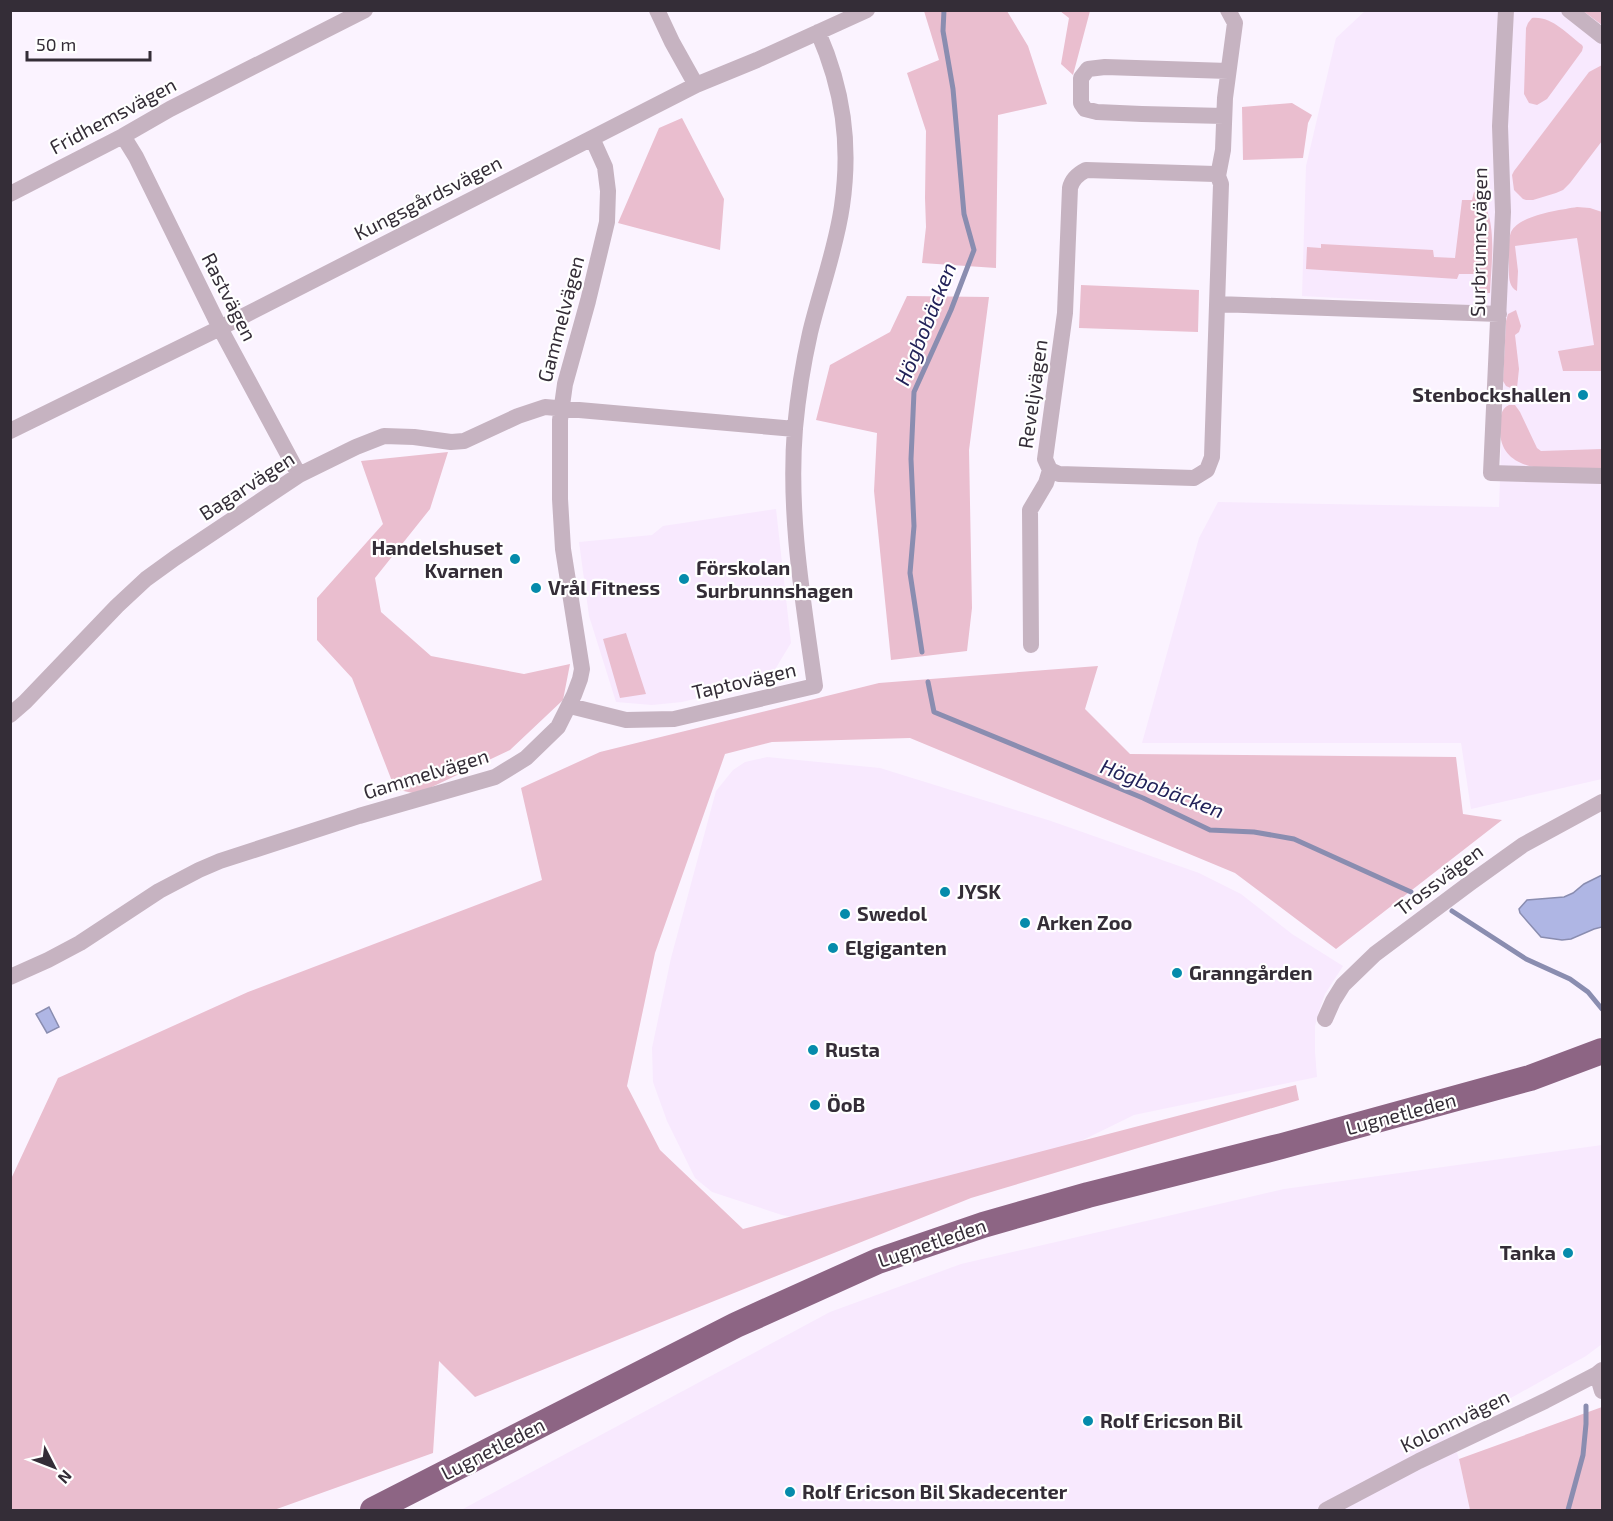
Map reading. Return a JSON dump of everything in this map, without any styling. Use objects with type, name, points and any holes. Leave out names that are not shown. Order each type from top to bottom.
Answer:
[{"type":"highway","name":"Lugnetleden","points":[[373,1510],[736,1325],[878,1261],[983,1225],[1088,1195],[1282,1146],[1530,1078],[1602,1051]]},
{"type":"highway","name":"Lugnetleden","points":[[1530,1078],[1602,1066]]},
{"type":"street","name":"Fridhemsvägen","points":[[10,194],[170,109],[365,10]]},
{"type":"street","points":[[657,10],[696,85]]},
{"type":"street","name":"Kungsgårdsvägen","points":[[10,431],[220,328],[696,85],[867,10]]},
{"type":"street","name":"Reveljvägen","points":[[1218,176],[1210,173],[1086,170],[1079,173],[1073,180],[1070,188],[1065,313],[1045,459],[1050,470],[1059,474],[1194,478],[1207,470],[1212,457],[1221,184],[1218,176],[1223,150],[1225,98],[1235,23],[1228,10]]},
{"type":"street","name":"Surbrunnsvägen","points":[[1506,10],[1500,126],[1503,212],[1491,473],[1602,476]]},
{"type":"street","points":[[1569,10],[1602,36]]},
{"type":"street","name":"Taptovägen","points":[[570,706],[626,720],[674,718],[816,686],[799,576],[795,532],[795,429],[810,335],[843,205],[845,174],[843,114],[835,79],[818,33]]},
{"type":"street","points":[[1224,117],[1097,112],[1085,109],[1081,103],[1081,78],[1088,69],[1105,67],[1228,71]]},
{"type":"street","name":"Rastvägen","points":[[123,136],[136,157],[220,328],[299,475]]},
{"type":"street","name":"Gammelvägen","points":[[10,977],[80,943],[159,891],[191,874],[220,861],[359,816],[495,777],[525,758],[555,731],[570,706],[582,669],[563,549],[560,499],[561,409],[565,384],[607,222],[608,191],[605,167],[592,138]]},
{"type":"street","points":[[1217,304],[1499,314]]},
{"type":"street","name":"Bagarvägen","points":[[10,715],[146,579],[299,475],[384,436],[414,436],[451,442],[464,441],[535,410],[545,407],[561,409]]},
{"type":"street","points":[[561,409],[795,429]]},
{"type":"street","points":[[1031,645],[1030,510],[1046,483],[1050,470]]},
{"type":"street","name":"Trossvägen","points":[[1325,1019],[1343,985],[1375,954],[1523,845],[1602,802]]},
{"type":"street","points":[[1600,1372],[1602,1391]]},
{"type":"street","name":"Kolonnvägen","points":[[1326,1510],[1419,1461],[1600,1372]]},
{"type":"shaded area","points":[[924,11],[1007,11],[1028,46],[1047,104],[998,115],[996,268],[922,263],[926,227],[926,131],[907,73],[939,60]]},
{"type":"shaded area","points":[[1060,11],[1090,11],[1073,75],[1061,64],[1069,18]]},
{"type":"shaded area","points":[[1365,11],[1602,11],[1602,779],[1471,809],[1461,743],[1142,743],[1199,538],[1218,502],[1499,507],[1506,307],[1302,296],[1306,166],[1336,38]]},
{"type":"shaded area","points":[[1583,11],[1602,11],[1602,25]]},
{"type":"shaded area","points":[[1532,18],[1553,23],[1583,47],[1547,99],[1537,105],[1529,103],[1524,94],[1526,28]]},
{"type":"shaded area","points":[[1602,65],[1602,141],[1563,190],[1533,200],[1523,199],[1514,190],[1512,175],[1514,171],[1589,72]]},
{"type":"shaded area","points":[[1292,103],[1312,115],[1308,123],[1303,158],[1243,160],[1242,107]]},
{"type":"shaded area","points":[[682,118],[724,199],[720,250],[618,223],[659,128]]},
{"type":"shaded area","points":[[1474,192],[1488,212],[1491,225],[1490,293],[1480,293],[1476,286],[1475,274],[1459,274],[1457,279],[1306,269],[1307,247],[1321,248],[1321,244],[1433,250],[1434,257],[1455,258],[1462,200],[1472,200]]},
{"type":"shaded area","points":[[1577,207],[1602,212],[1602,371],[1563,371],[1558,351],[1594,345],[1577,238],[1515,246],[1518,271],[1517,291],[1510,280],[1508,249],[1511,232],[1515,226],[1531,217]]},
{"type":"shaded area","points":[[1081,285],[1199,290],[1198,332],[1079,328]]},
{"type":"shaded area","points":[[907,296],[989,297],[969,450],[972,608],[967,651],[891,660],[874,491],[877,433],[816,420],[830,365],[890,332]]},
{"type":"shaded area","points":[[1516,310],[1521,326],[1515,335],[1519,369],[1517,388],[1513,389],[1506,386],[1503,381],[1506,321],[1508,314]]},
{"type":"shaded area","points":[[1509,405],[1515,405],[1520,412],[1537,448],[1541,451],[1602,449],[1602,468],[1555,470],[1538,468],[1523,464],[1511,457],[1503,445],[1500,429],[1502,412]]},
{"type":"shaded area","points":[[448,452],[430,509],[375,578],[381,612],[431,656],[524,674],[570,664],[563,700],[510,750],[417,794],[395,789],[352,678],[317,640],[317,598],[383,524],[361,461]]},
{"type":"shaded area","name":"Förskolan Surbrunnshagen","points":[[776,509],[791,643],[768,681],[682,702],[652,705],[616,702],[589,616],[579,542],[652,535],[663,526]]},
{"type":"shaded area","points":[[626,633],[646,694],[620,698],[603,639]]},
{"type":"shaded area","points":[[1098,666],[1085,709],[1130,754],[1456,757],[1463,814],[1502,820],[1336,949],[1235,873],[910,738],[772,742],[725,754],[655,953],[627,1086],[660,1150],[743,1229],[1296,1085],[1299,1100],[971,1198],[475,1397],[439,1361],[433,1453],[274,1510],[11,1510],[11,1179],[58,1078],[248,992],[542,880],[521,788],[600,752],[879,683]]},
{"type":"shaded area","points":[[767,757],[880,768],[1051,821],[1199,873],[1241,894],[1292,934],[1343,966],[1325,994],[1315,1026],[1317,1077],[1134,1115],[1038,1162],[815,1221],[782,1215],[712,1192],[695,1178],[667,1121],[653,1082],[652,1048],[671,958],[716,791],[733,770],[745,762]]},
{"type":"shaded area","points":[[1602,1145],[1602,1344],[1586,1356],[1450,1432],[1459,1459],[1470,1510],[461,1510],[830,1312],[961,1264],[1284,1189]]},
{"type":"shaded area","points":[[1602,1407],[1602,1510],[1470,1510],[1459,1459]]},
{"type":"water","points":[[1602,875],[1602,927],[1571,939],[1541,937],[1520,913],[1519,909],[1527,900],[1564,897]]},
{"type":"water","points":[[49,1007],[59,1027],[47,1033],[36,1014]]},
{"type":"waterway","name":"Högbobäcken","points":[[922,652],[910,573],[914,526],[911,459],[914,392],[951,310],[974,250],[964,214],[953,89],[943,31],[944,10]]},
{"type":"waterway","name":"Högbobäcken","points":[[928,682],[934,712],[1143,798],[1210,830],[1254,832],[1294,839],[1411,892]]},
{"type":"waterway","name":"Högbobäcken","points":[[1452,911],[1526,959],[1570,979],[1588,992],[1602,1009]]},
{"type":"waterway","points":[[1568,1510],[1583,1455],[1586,1406]]},
{"type":"place","name":"Stenbockshallen","points":[[1583,395]]},
{"type":"place","name":"Handelshuset Kvarnen","points":[[515,559]]},
{"type":"place","name":"Förskolan Surbrunnshagen","points":[[684,579]]},
{"type":"place","name":"Vrål Fitness","points":[[536,588]]},
{"type":"place","name":"JYSK","points":[[945,892]]},
{"type":"place","name":"Swedol","points":[[845,914]]},
{"type":"place","name":"Arken Zoo","points":[[1025,923]]},
{"type":"place","name":"Elgiganten","points":[[833,948]]},
{"type":"place","name":"Granngården","points":[[1177,973]]},
{"type":"place","name":"Rusta","points":[[813,1050]]},
{"type":"place","name":"ÖoB","points":[[815,1105]]},
{"type":"place","name":"Tanka","points":[[1568,1253]]},
{"type":"place","name":"Rolf Ericson Bil","points":[[1088,1421]]},
{"type":"place","name":"Rolf Ericson Bil Skadecenter","points":[[790,1492]]}]
